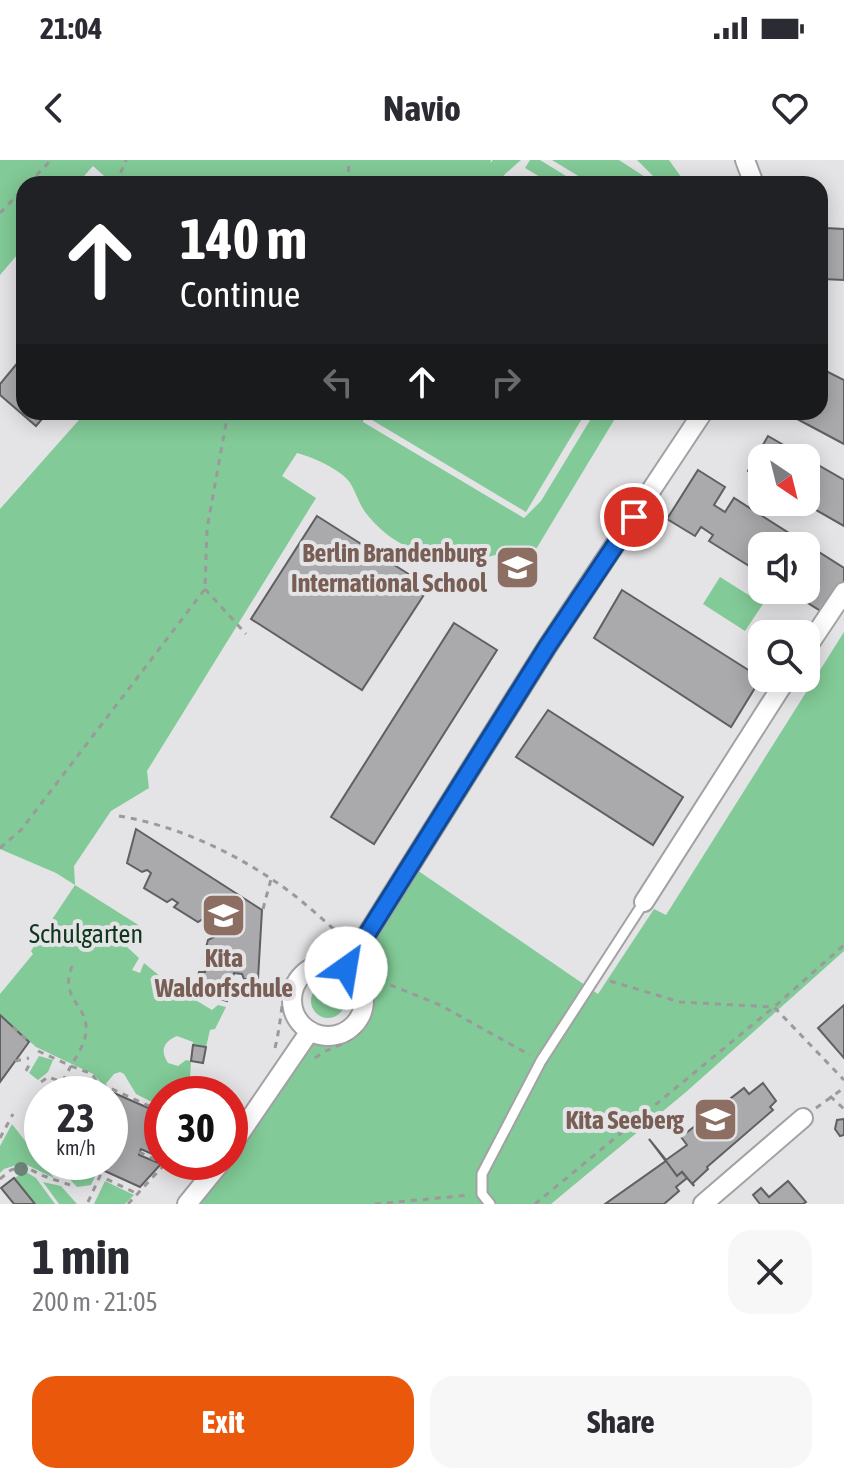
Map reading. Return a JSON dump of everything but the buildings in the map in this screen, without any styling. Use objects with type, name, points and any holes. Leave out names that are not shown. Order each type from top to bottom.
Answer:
[{"type":"street","points":[[346,968],[365,951],[547,647],[698,420]]},
{"type":"street","points":[[820,628],[844,592]]},
{"type":"street","points":[[644,902],[778,692]]},
{"type":"street","points":[[334,964],[346,968],[361,984],[364,995],[359,1018],[352,1027],[332,1036],[310,1031],[300,1023],[294,1012],[291,1000],[293,987],[309,968],[334,964]]},
{"type":"street","points":[[248,1122],[310,1031]]},
{"type":"street","points":[[703,1204],[803,1118]]},
{"type":"street","points":[[187,1204],[206,1180]]},
{"type":"lane","points":[[490,1204],[482,1194],[482,1174],[541,1061],[644,902]]},
{"type":"path","points":[[36,176],[51,160]]},
{"type":"path","points":[[0,213],[16,196]]},
{"type":"path","points":[[0,848],[21,830],[205,589],[207,529],[227,420]]},
{"type":"path","points":[[205,589],[246,634]]},
{"type":"path","points":[[119,816],[152,822],[193,838],[271,879],[365,951],[373,1005],[368,1022],[345,1043],[328,1048],[311,1061]]},
{"type":"path","points":[[263,909],[271,879]]},
{"type":"path","points":[[535,1204],[774,1007],[844,945]]},
{"type":"path","points":[[65,1076],[82,1047],[86,1024],[72,999],[67,978],[72,966]]},
{"type":"path","points":[[346,968],[440,1005],[541,1061]]},
{"type":"path","points":[[595,976],[680,1002],[774,1007],[844,1080]]},
{"type":"path","points":[[13,1027],[29,1042]]},
{"type":"path","points":[[38,1051],[92,1074],[97,1082],[144,1105]]},
{"type":"path","points":[[15,1061],[29,1060],[26,1071]]},
{"type":"path","points":[[803,1118],[844,1088]]},
{"type":"path","points":[[830,1096],[844,1109]]},
{"type":"path","points":[[0,1138],[13,1114]]},
{"type":"path","points":[[139,1152],[144,1154]]},
{"type":"path","points":[[0,1179],[11,1170],[24,1166],[70,1185]]},
{"type":"path","points":[[88,1202],[98,1180]]},
{"type":"path","points":[[108,1180],[138,1194]]},
{"type":"path","points":[[128,1204],[150,1180]]},
{"type":"path","points":[[131,1191],[136,1185]]},
{"type":"path","points":[[375,1204],[482,1194]]},
{"type":"green space","points":[[0,160],[491,160],[490,163],[493,160],[521,160],[504,176],[104,176],[93,166],[84,176],[16,176],[16,256],[0,275]]},
{"type":"green space","points":[[530,160],[540,160],[566,176],[538,176],[525,168]]},
{"type":"green space","points":[[552,160],[619,160],[644,176],[578,176]]},
{"type":"green space","points":[[637,160],[669,160],[680,176],[653,176]]},
{"type":"green space","points":[[79,420],[364,420],[524,518],[541,501],[590,420],[614,420],[524,569],[500,554],[481,558],[444,558],[409,548],[378,527],[365,512],[347,479],[323,463],[297,453],[282,476],[316,498],[147,771],[149,788],[111,811],[74,866],[75,885],[56,873],[0,849],[0,509]]},
{"type":"green space","points":[[372,420],[581,420],[526,512]]},
{"type":"green space","points":[[720,577],[748,595],[748,604],[763,604],[752,620],[748,620],[745,631],[703,604]]},
{"type":"green space","points":[[844,632],[844,951],[686,1092],[551,1204],[187,1204],[206,1180],[248,1180],[248,1122],[310,1031],[326,1035],[340,1033],[359,1018],[363,993],[346,968],[417,870],[598,994],[654,909],[666,915],[806,692],[820,692],[820,670]]},
{"type":"green space","name":"Schulgarten","points":[[75,885],[140,926],[127,947],[139,958],[132,970],[140,973],[144,963],[167,982],[173,979],[192,991],[192,998],[212,1010],[218,1005],[226,1007],[215,1029],[210,1030],[206,1047],[193,1045],[193,1042],[177,1036],[166,1044],[164,1055],[168,1063],[178,1066],[186,1060],[191,1061],[190,1076],[144,1076],[144,1098],[136,1094],[128,1076],[120,1072],[112,1076],[95,1076],[36,1047],[0,1015],[0,994],[33,954],[31,951]]},
{"type":"green space","points":[[328,984],[340,989],[345,1001],[340,1013],[328,1018],[316,1013],[311,1001],[316,989]]},
{"type":"green space","points":[[39,1056],[53,1060],[43,1076],[29,1073]]},
{"type":"green space","points":[[12,1124],[24,1139],[24,1163],[0,1173],[0,1146]]},
{"type":"green space","points":[[24,1173],[24,1180],[37,1180],[55,1204],[35,1204],[14,1178]]},
{"type":"green space","points":[[70,1180],[93,1180],[91,1185],[77,1187]]},
{"type":"green space","points":[[105,1181],[134,1195],[125,1204],[94,1204]]},
{"type":"green space","points":[[43,1182],[61,1186],[77,1204],[59,1204]]},
{"type":"place","name":"Berlin Brandenburg International School","points":[[518,568]]},
{"type":"place","name":"Kita Waldorfschule","points":[[224,915]]},
{"type":"place","name":"Kita Seeberg","points":[[715,1120]]},
{"type":"route","points":[[346,968],[547,647],[634,517]]}]
